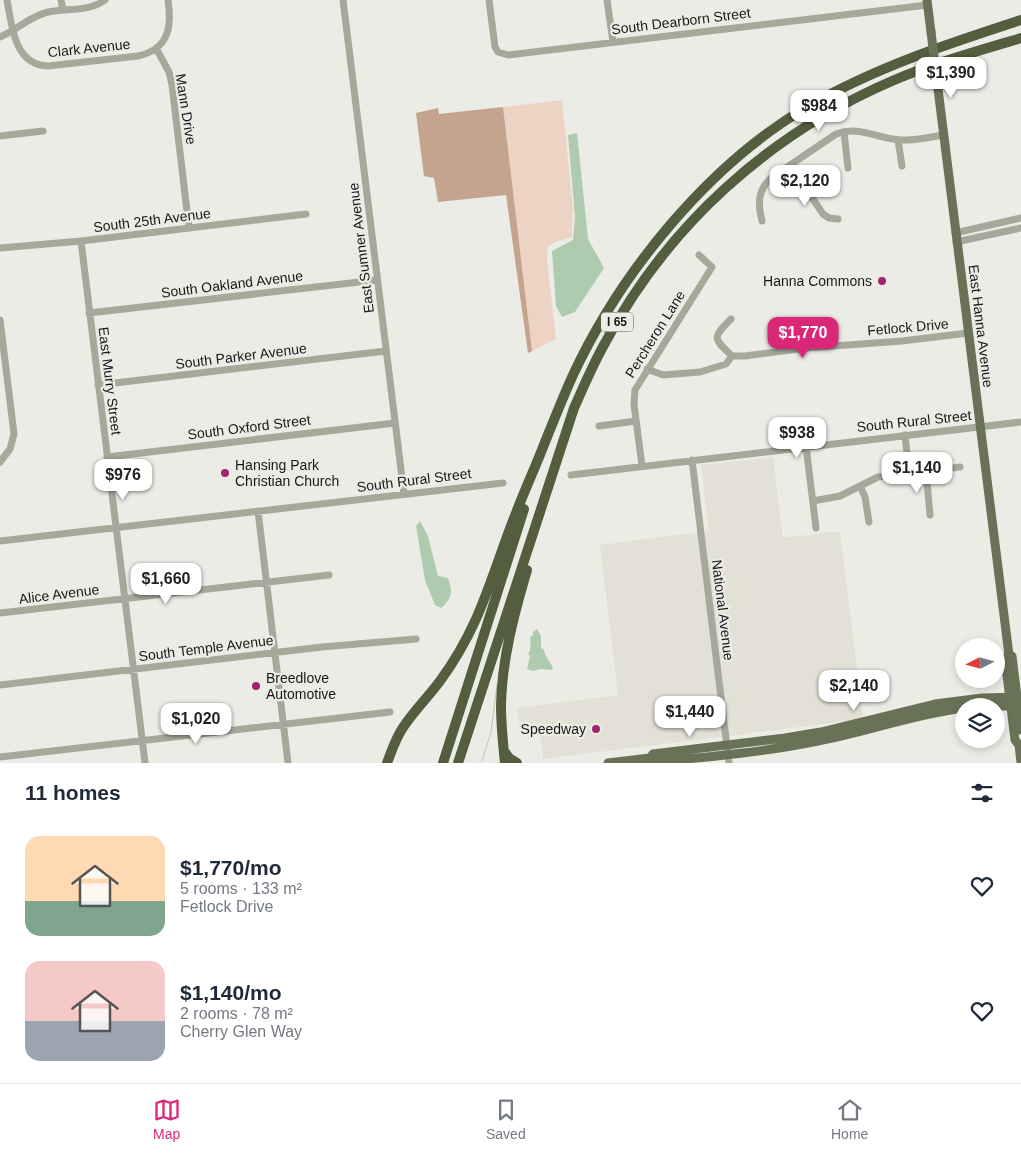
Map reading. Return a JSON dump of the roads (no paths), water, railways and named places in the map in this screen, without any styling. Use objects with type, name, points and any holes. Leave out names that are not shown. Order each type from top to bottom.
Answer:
[{"type":"highway","points":[[939,47],[1021,14]]},
{"type":"highway","name":"I 65","points":[[443,763],[545,442],[574,373],[609,308],[650,249],[696,197],[751,147],[805,108],[873,73],[939,47],[1021,20]]},
{"type":"highway","name":"I 65","points":[[458,763],[560,449],[586,381],[605,341],[626,306],[650,272],[680,234],[730,184],[791,136],[819,118],[861,95],[908,74],[940,62],[1021,38]]},
{"type":"highway","points":[[389,761],[396,740],[404,726],[446,673],[468,637],[545,442]]},
{"type":"highway","points":[[505,763],[501,704],[508,644],[514,614],[560,449]]},
{"type":"highway","points":[[504,751],[509,758],[517,763]]},
{"type":"main road","name":"East Hanna Avenue","points":[[927,3],[1009,655],[1005,659],[1021,730]]},
{"type":"main road","points":[[608,763],[650,758],[654,762],[803,744],[935,704],[974,699],[1016,701]]},
{"type":"main road","name":"East Hanna Avenue","points":[[1016,701],[1015,740],[1020,743],[1021,762]]},
{"type":"main road","points":[[871,724],[955,709]]},
{"type":"street","name":"Clark Avenue","points":[[7,0],[16,44],[21,54],[32,62],[43,66],[138,56],[156,48]]},
{"type":"street","points":[[61,0],[63,10]]},
{"type":"street","points":[[0,37],[37,16],[63,10],[92,7],[105,0]]},
{"type":"street","points":[[156,48],[165,38],[169,28],[168,0]]},
{"type":"street","name":"East Sumner Avenue","points":[[343,0],[404,494]]},
{"type":"street","name":"South Dearborn Street","points":[[489,0],[495,47],[498,52],[508,55],[927,3]]},
{"type":"street","points":[[607,0],[612,42]]},
{"type":"street","name":"Mann Drive","points":[[156,48],[169,72],[172,85],[189,228]]},
{"type":"street","points":[[0,136],[43,131]]},
{"type":"street","points":[[762,221],[758,201],[762,188],[771,178],[832,136],[844,132],[861,131],[898,140],[943,136]]},
{"type":"street","points":[[844,132],[848,168]]},
{"type":"street","points":[[898,140],[902,166]]},
{"type":"street","points":[[790,165],[823,214],[829,218],[838,219]]},
{"type":"street","name":"South 25th Avenue","points":[[0,248],[81,241],[306,214]]},
{"type":"street","points":[[956,237],[1021,218]]},
{"type":"street","points":[[956,237],[1021,228]]},
{"type":"street","name":"East Murry Street","points":[[81,241],[145,763]]},
{"type":"street","name":"Percheron Lane","points":[[642,466],[634,404],[635,390],[712,267],[699,254]]},
{"type":"street","name":"South Oakland Avenue","points":[[89,313],[377,280]]},
{"type":"street","points":[[731,319],[719,331],[717,337],[720,346],[732,356]]},
{"type":"street","points":[[0,320],[14,434],[10,449],[0,462]]},
{"type":"street","name":"Fetlock Drive","points":[[648,369],[663,375],[700,372],[726,364],[732,356],[902,341],[968,333]]},
{"type":"street","name":"South Parker Avenue","points":[[98,385],[386,351]]},
{"type":"street","points":[[599,426],[636,422]]},
{"type":"street","name":"South Rural Street","points":[[571,475],[1021,422]]},
{"type":"street","name":"South Oxford Street","points":[[107,456],[395,423]]},
{"type":"street","points":[[905,435],[909,473]]},
{"type":"street","points":[[806,446],[816,528]]},
{"type":"street","name":"National Avenue","points":[[692,460],[728,754]]},
{"type":"street","points":[[813,501],[840,496],[876,478],[960,467]]},
{"type":"street","points":[[926,471],[930,515]]},
{"type":"street","name":"South Rural Street","points":[[0,541],[503,483]]},
{"type":"street","points":[[860,486],[865,497],[869,522]]},
{"type":"street","points":[[258,512],[288,763]]},
{"type":"street","name":"Alice Avenue","points":[[0,613],[329,575]]},
{"type":"street","name":"South Temple Avenue","points":[[0,685],[416,639]]},
{"type":"street","points":[[0,757],[390,712]]},
{"type":"waterway","points":[[482,761],[491,732],[497,685]]},
{"type":"place","name":"Hanna Commons","points":[[882,281]]},
{"type":"place","name":"Hansing Park Christian Church","points":[[225,473]]},
{"type":"place","name":"Breedlove Automotive","points":[[256,686]]},
{"type":"place","name":"Speedway","points":[[596,729]]}]
